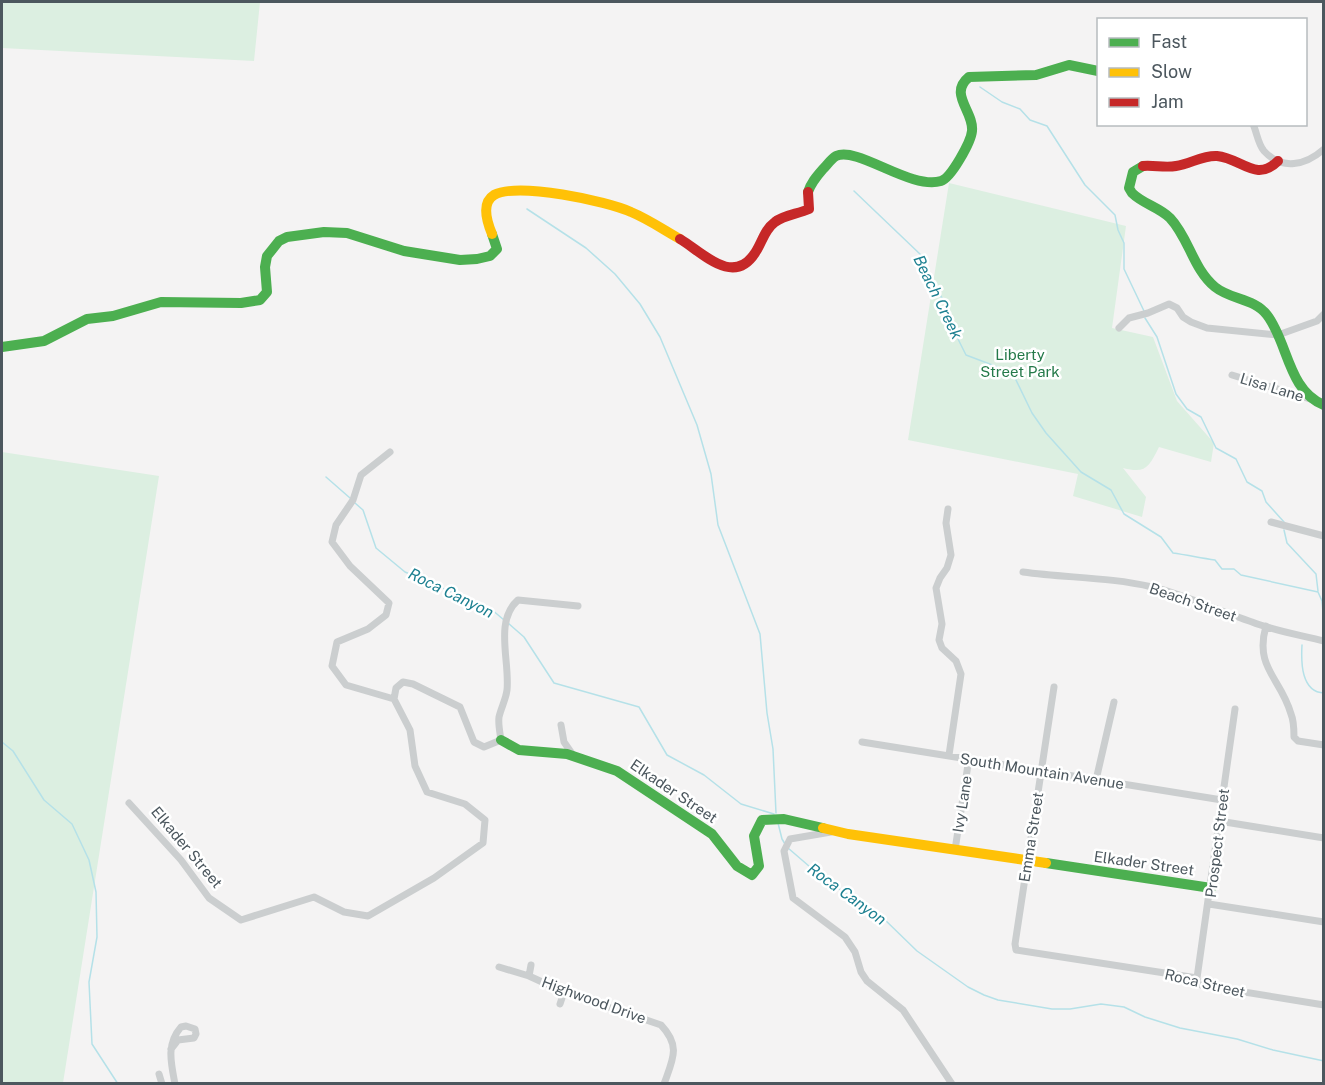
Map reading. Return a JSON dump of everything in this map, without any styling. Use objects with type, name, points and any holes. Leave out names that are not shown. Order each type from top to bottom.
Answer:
[{"type":"street","points":[[2,347],[44,341],[87,319],[113,316],[170,300],[183,303],[241,303],[260,300],[267,291],[264,269],[266,254],[281,239],[287,237],[346,233],[433,257],[481,260],[489,258],[497,249],[486,219],[486,210],[494,195],[508,191],[542,191],[640,215],[699,251],[720,267],[735,267],[750,260],[757,253],[772,225],[777,221],[809,208],[811,183],[838,155],[852,155],[905,177],[934,182],[943,181],[949,177],[972,131],[969,115],[960,97],[964,81],[969,77],[1036,75],[1070,65],[1097,71]]},
{"type":"street","points":[[1254,126],[1264,152],[1288,165],[1310,159],[1323,149]]},
{"type":"street","points":[[1278,161],[1272,168],[1256,170],[1217,156],[1177,167],[1143,165],[1133,172],[1129,188],[1134,197],[1164,212],[1172,219],[1204,275],[1225,293],[1264,311],[1312,400],[1323,405]]},
{"type":"street","points":[[1119,328],[1129,318],[1169,304],[1177,308],[1183,317],[1207,328],[1278,335],[1317,321],[1323,314]]},
{"type":"street","name":"Lisa Lane","points":[[1232,375],[1312,400]]},
{"type":"street","points":[[390,452],[361,475],[353,500],[336,525],[332,542],[350,566],[389,603],[386,615],[368,629],[337,642],[332,666],[346,685],[394,699]]},
{"type":"street","name":"Ivy Lane","points":[[948,509],[947,532],[951,555],[936,588],[942,624],[939,640],[942,648],[956,661],[962,674],[949,755]]},
{"type":"street","points":[[1271,522],[1323,536]]},
{"type":"street","name":"Beach Street","points":[[1023,572],[1055,577],[1120,581],[1153,587],[1266,626],[1323,641]]},
{"type":"street","points":[[501,740],[498,719],[507,691],[507,656],[504,641],[509,608],[518,600],[578,606]]},
{"type":"street","points":[[1266,626],[1262,656],[1289,707],[1294,737],[1298,741],[1323,746]]},
{"type":"street","name":"Elkader Street","points":[[129,803],[181,860],[209,898],[241,920],[314,897],[344,912],[368,916],[434,878],[483,843],[485,820],[465,804],[427,792],[415,766],[410,730],[394,699],[396,688],[403,682],[413,684],[460,707],[474,742],[484,747],[501,740],[519,750],[567,754],[617,771],[712,834],[737,866],[752,875],[759,866],[754,836],[762,820],[784,819],[834,831],[1211,888]]},
{"type":"street","name":"Emma Street","points":[[1016,950],[1026,861],[1053,687]]},
{"type":"street","points":[[1096,780],[1114,702]]},
{"type":"street","name":"Prospect Street","points":[[1197,978],[1235,709]]},
{"type":"street","points":[[561,725],[564,742],[575,757]]},
{"type":"street","name":"South Mountain Avenue","points":[[862,742],[1222,800]]},
{"type":"street","name":"Ivy Lane","points":[[955,850],[969,758]]},
{"type":"street","points":[[1220,820],[1323,838]]},
{"type":"street","points":[[834,831],[790,839],[785,850],[793,898],[845,937],[855,952],[861,972],[867,981],[903,1010],[952,1083]]},
{"type":"street","points":[[1209,904],[1323,922]]},
{"type":"street","name":"Roca Street","points":[[1016,950],[1197,978],[1201,985],[1323,1005]]},
{"type":"street","points":[[529,976],[531,965]]},
{"type":"street","name":"Highwood Drive","points":[[499,967],[661,1025],[670,1034],[674,1047],[664,1083]]},
{"type":"street","points":[[560,1004],[564,992]]},
{"type":"street","points":[[171,1049],[170,1056],[175,1083]]},
{"type":"street","points":[[159,1074],[162,1083]]},
{"type":"green space","points":[[2,2],[260,2],[254,61],[2,48]]},
{"type":"green space","name":"Liberty Street Park","points":[[949,183],[1126,226],[1112,328],[1153,337],[1177,401],[1214,443],[1211,462],[1159,447],[1146,467],[1137,470],[1123,468],[1146,497],[1142,517],[1073,496],[1078,474],[908,440]]},
{"type":"green space","points":[[2,452],[159,476],[63,1083],[2,1083]]},
{"type":"waterway","points":[[980,87],[1002,102],[1020,109],[1030,120],[1047,126],[1085,185],[1115,215],[1124,243],[1124,269],[1144,311]]},
{"type":"waterway","name":"Beach Creek","points":[[854,191],[921,255],[929,280],[945,302],[954,331],[966,355],[995,366],[1015,378],[1032,413],[1046,433],[1081,472],[1111,490],[1124,514],[1161,537],[1173,553],[1215,560],[1222,569],[1234,569],[1241,575],[1318,592],[1323,612]]},
{"type":"waterway","points":[[527,209],[586,248],[615,274],[640,304],[660,337],[697,425],[711,474],[718,525],[760,634],[767,713],[773,749],[776,813]]},
{"type":"waterway","points":[[1145,318],[1157,337],[1176,394],[1187,409],[1201,417],[1216,448],[1236,459],[1247,482],[1262,491],[1266,502],[1284,522]]},
{"type":"waterway","name":"Roca Canyon","points":[[326,477],[350,498]]},
{"type":"waterway","name":"Roca Canyon","points":[[355,503],[363,510],[376,548],[405,572],[491,609],[504,620]]},
{"type":"waterway","points":[[1284,530],[1287,543],[1316,574],[1318,591]]},
{"type":"waterway","name":"Roca Canyon","points":[[508,623],[524,637],[554,683],[639,707],[667,755],[704,775],[741,804],[774,814]]},
{"type":"waterway","name":"Beach Creek","points":[[1302,645],[1302,667],[1307,682],[1316,691],[1324,693]]},
{"type":"waterway","points":[[2,742],[13,751],[44,800],[72,824],[89,860],[96,892],[97,937],[89,982],[92,1044],[118,1084]]},
{"type":"waterway","name":"Roca Canyon","points":[[778,823],[785,844]]},
{"type":"waterway","name":"Roca Canyon","points":[[788,848],[824,879],[882,917],[917,951],[968,987],[984,995],[998,1000],[1052,1009],[1070,1009],[1101,1004],[1124,1007],[1145,1017],[1180,1028],[1237,1039],[1273,1050],[1324,1061]]},
{"type":"traffic: fast","points":[[808,192],[814,180],[831,160],[836,156],[846,155],[915,179],[928,182],[941,181],[960,159],[971,136],[972,124],[961,96],[963,83],[969,77],[1036,75],[1069,65],[1097,71]]},
{"type":"traffic: fast","points":[[1143,166],[1133,172],[1129,188],[1132,193],[1170,218],[1201,271],[1215,287],[1262,309],[1274,326],[1303,389],[1324,405]]},
{"type":"traffic: fast","points":[[2,347],[44,341],[87,319],[113,316],[161,302],[241,303],[260,300],[267,292],[265,267],[267,256],[279,241],[287,237],[324,232],[347,233],[404,251],[460,260],[490,256],[497,249],[492,234]]},
{"type":"traffic: fast","points":[[501,740],[519,750],[567,754],[617,771],[712,834],[737,866],[752,875],[759,866],[754,836],[762,820],[784,819],[823,828]]},
{"type":"traffic: fast","points":[[1046,863],[1211,888]]},
{"type":"traffic: slow","points":[[492,234],[486,213],[490,198],[506,192],[522,191],[562,194],[603,203],[644,218],[680,239]]},
{"type":"traffic: slow","points":[[823,828],[848,834],[1046,863]]},
{"type":"traffic: jam","points":[[1143,166],[1176,166],[1217,156],[1248,168],[1263,170],[1278,161]]},
{"type":"traffic: jam","points":[[680,239],[718,264],[737,267],[746,263],[755,253],[771,225],[809,209],[808,192]]}]
